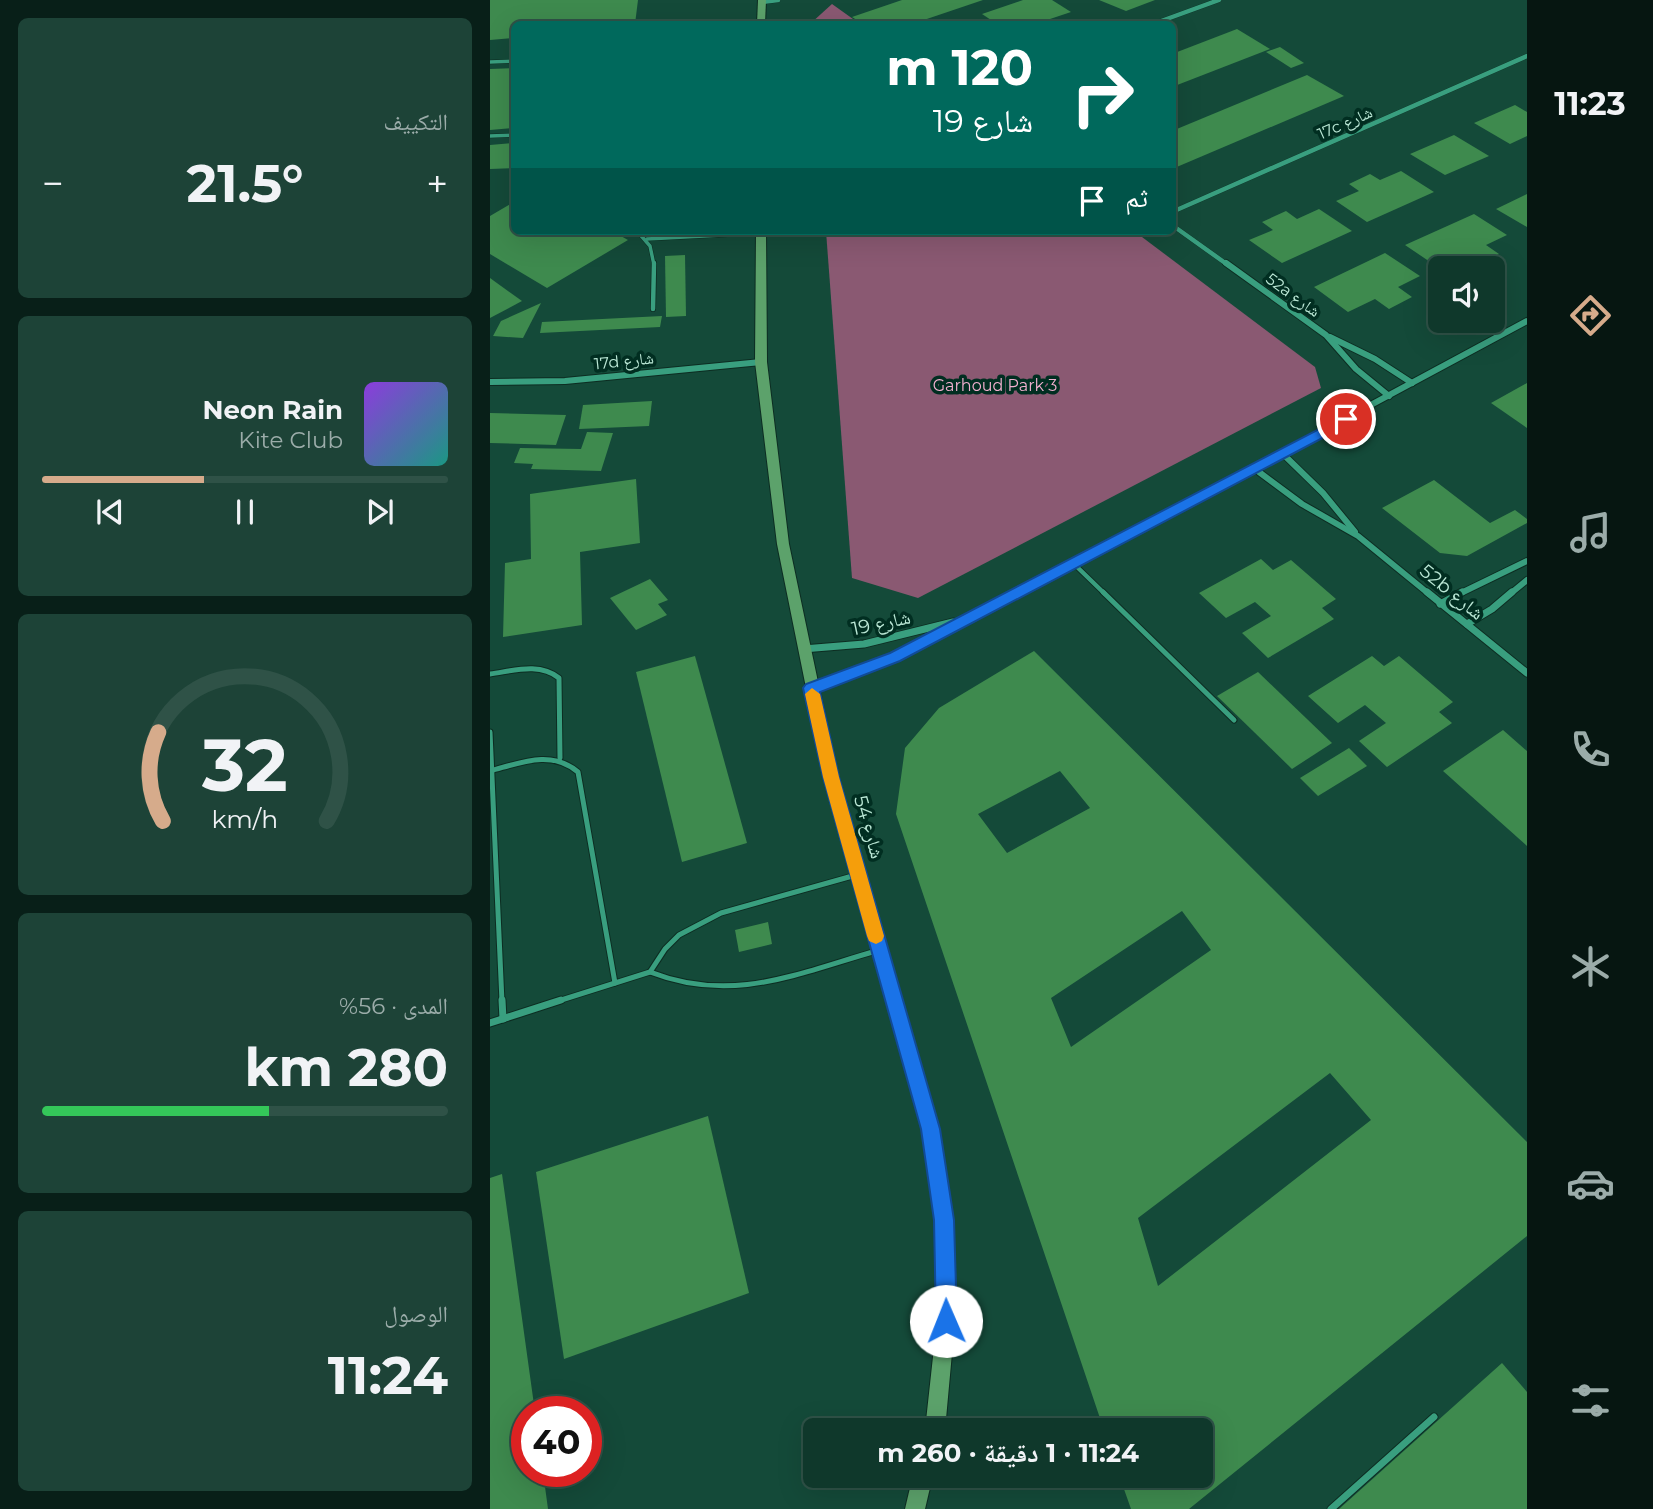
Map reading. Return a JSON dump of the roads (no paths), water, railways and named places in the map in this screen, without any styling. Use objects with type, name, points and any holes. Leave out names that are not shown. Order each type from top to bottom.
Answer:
[{"type":"street","points":[[761,21],[762,1],[778,0]]},
{"type":"street","points":[[1161,21],[1219,0]]},
{"type":"street","name":"17c شارع","points":[[1176,210],[1527,56]]},
{"type":"street","name":"52a شارع","points":[[1176,228],[1326,335],[1356,369],[1389,396]]},
{"type":"street","name":"شارع 54","points":[[761,235],[761,362],[783,544],[831,777],[930,1129],[944,1220],[946,1321],[935,1418]]},
{"type":"street","name":"شارع 19","points":[[811,688],[886,661],[1075,565],[1527,321]]},
{"type":"street","points":[[1326,335],[1375,359],[1412,383]]},
{"type":"street","name":"17d شارع","points":[[490,382],[565,381],[761,362]]},
{"type":"street","name":"52b شارع","points":[[1283,454],[1323,493],[1358,536]]},
{"type":"street","name":"52b شارع","points":[[1255,468],[1302,504],[1358,536],[1527,673]]},
{"type":"street","points":[[1440,604],[1493,575],[1527,561]]},
{"type":"street","points":[[1467,624],[1492,609],[1527,580]]},
{"type":"street","name":"شارع 19","points":[[803,649],[864,644],[964,620]]},
{"type":"street","points":[[915,1509],[920,1488]]},
{"type":"lane","points":[[490,62],[511,61]]},
{"type":"lane","points":[[490,136],[511,135]]},
{"type":"lane","points":[[642,235],[647,239],[653,253],[653,309]]},
{"type":"lane","points":[[647,239],[712,235]]},
{"type":"lane","points":[[1075,565],[1234,720]]},
{"type":"lane","points":[[490,674],[543,668],[553,671],[559,678],[559,758]]},
{"type":"lane","points":[[490,732],[503,1019]]},
{"type":"lane","points":[[491,770],[536,759],[559,758],[571,763],[578,772],[615,983]]},
{"type":"lane","points":[[490,1023],[650,972],[664,950],[683,932],[706,918],[859,875]]},
{"type":"lane","points":[[650,972],[670,982],[694,988],[744,987],[880,950]]},
{"type":"lane","points":[[1331,1509],[1434,1417]]},
{"type":"park label","name":"Garhoud Park 3","points":[[995,385]]}]
